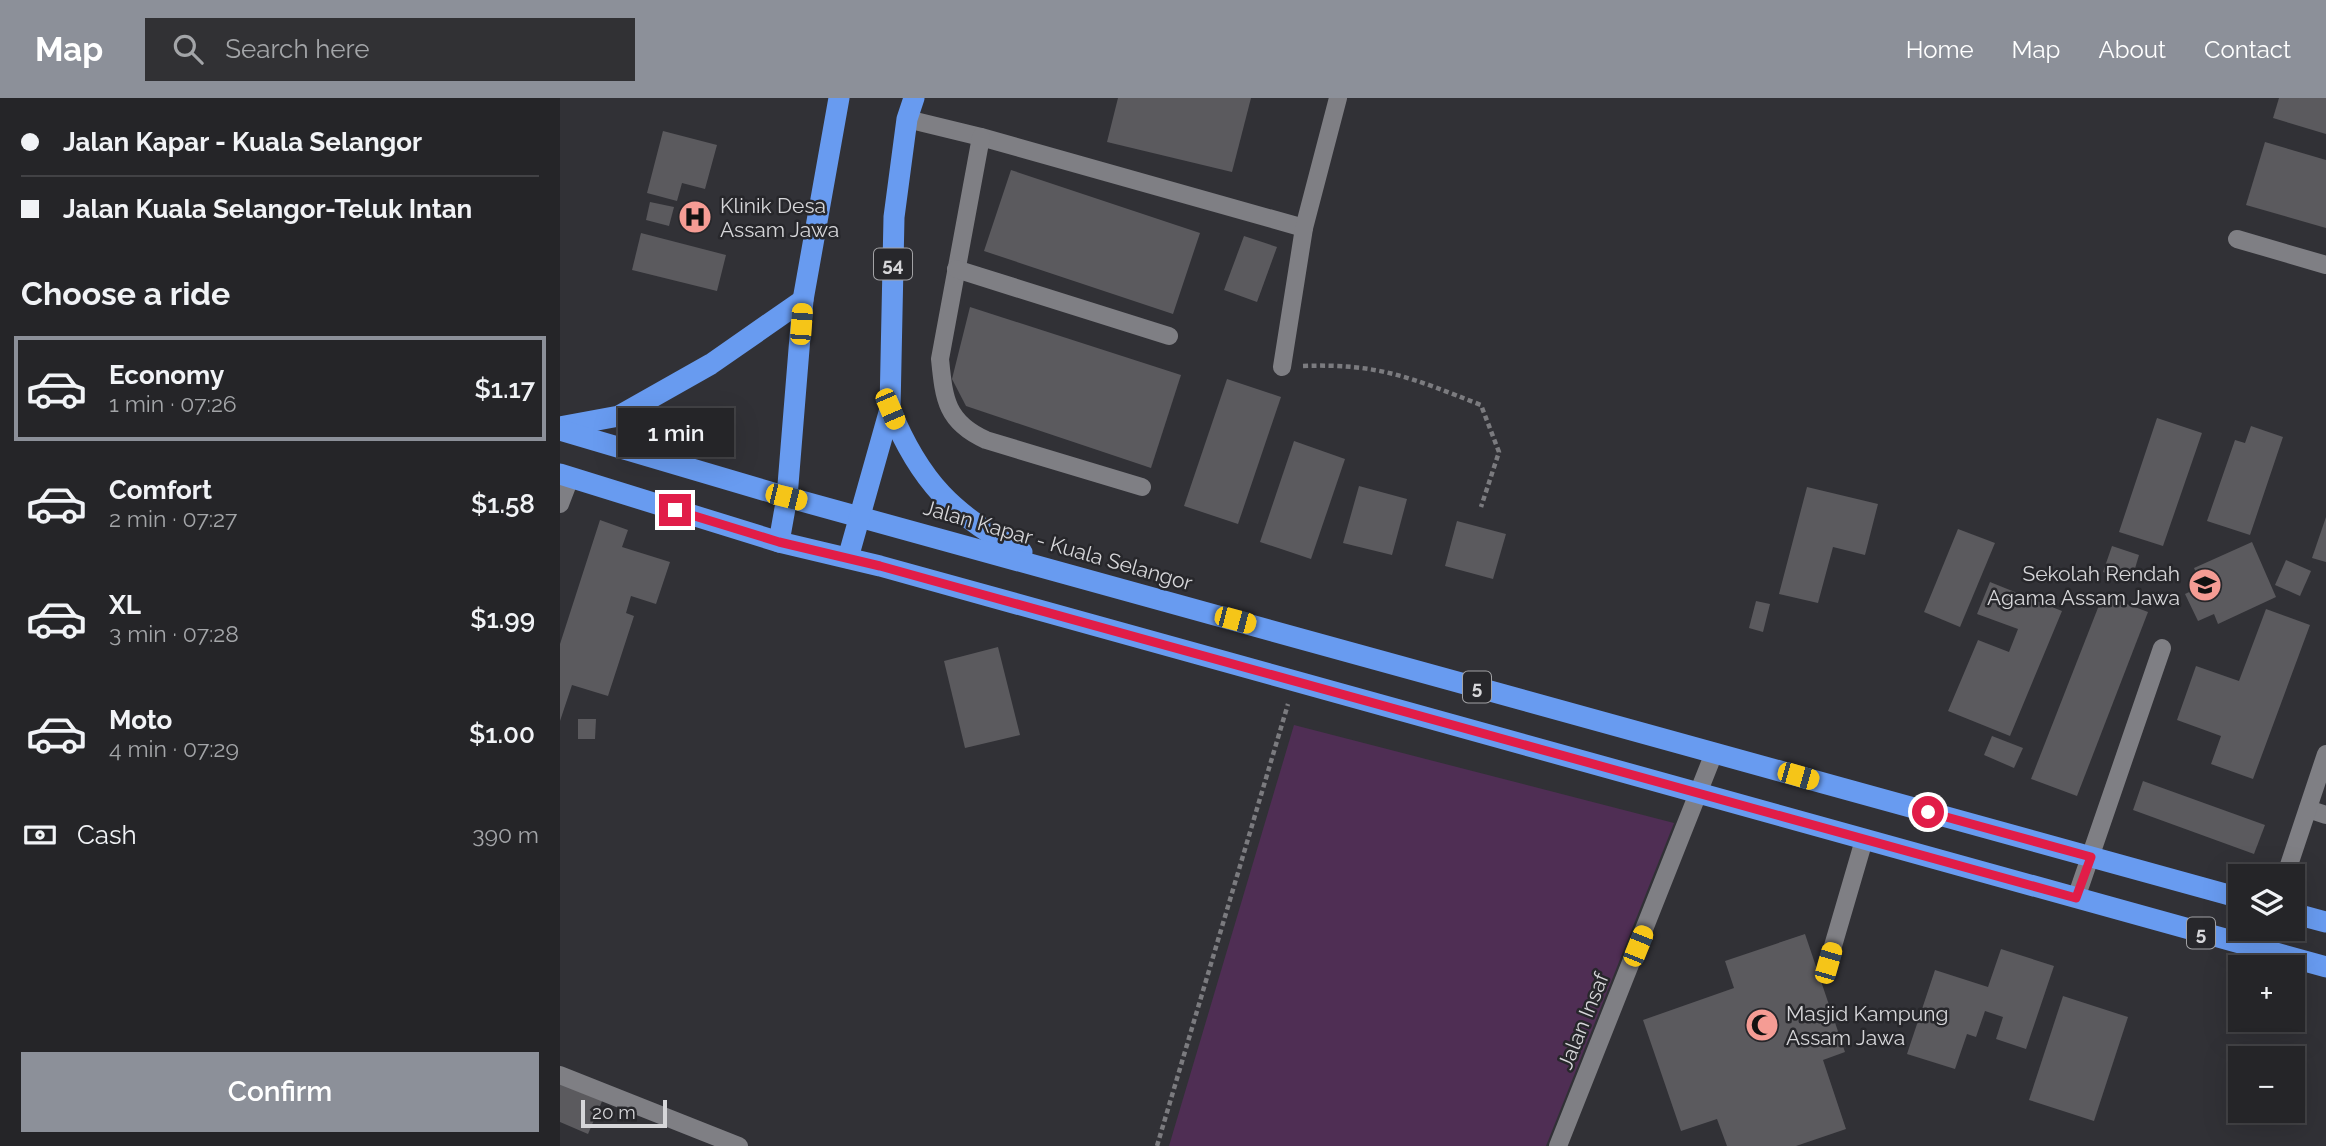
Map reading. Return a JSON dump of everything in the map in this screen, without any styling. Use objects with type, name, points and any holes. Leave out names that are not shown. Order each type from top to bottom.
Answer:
[{"type":"highway","points":[[779,542],[786,497],[803,300],[839,98]]},
{"type":"highway","name":"54","points":[[848,558],[890,409],[894,216],[907,119],[914,98]]},
{"type":"highway","points":[[560,428],[619,416],[711,364],[803,300]]},
{"type":"highway","points":[[890,409],[908,452],[946,502],[987,533],[1055,570]]},
{"type":"highway","name":"Jalan Kapar - Kuala Selangor","points":[[560,428],[786,497],[2228,895]]},
{"type":"highway","name":"5","points":[[565,476],[779,542],[880,566],[1294,683],[2326,967]]},
{"type":"highway","points":[[2305,916],[2326,922]]},
{"type":"street","points":[[1282,367],[1304,228],[1338,98]]},
{"type":"street","points":[[907,119],[981,136],[1304,228]]},
{"type":"street","points":[[981,136],[940,359],[943,389],[950,414],[967,432],[986,440],[1142,487]]},
{"type":"street","points":[[2237,239],[2326,265]]},
{"type":"street","points":[[956,269],[1169,337]]},
{"type":"street","points":[[560,504],[565,476]]},
{"type":"street","points":[[2076,898],[2162,648]]},
{"type":"street","name":"Jalan Insaf","points":[[1558,1146],[1714,752]]},
{"type":"street","points":[[2289,864],[2326,754]]},
{"type":"street","points":[[2308,809],[2326,815]]},
{"type":"street","points":[[1828,963],[1864,840]]},
{"type":"street","points":[[560,1075],[708,1140],[739,1146]]},
{"type":"path","points":[[1282,367],[1349,364],[1404,374],[1481,405],[1499,452],[1482,507]]},
{"type":"path","points":[[1157,1146],[1294,683]]},
{"type":"shaded area","points":[[1294,725],[1674,823],[1546,1146],[1169,1146]]},
{"type":"building","points":[[1118,98],[1251,98],[1232,172],[1107,142]]},
{"type":"building","points":[[2279,98],[2326,98],[2326,134],[2273,118]]},
{"type":"building","points":[[663,131],[717,145],[705,189],[682,183],[677,201],[647,193]]},
{"type":"building","points":[[2265,142],[2326,160],[2326,228],[2246,205]]},
{"type":"building","points":[[1011,170],[1200,233],[1173,314],[984,251]]},
{"type":"building","points":[[650,202],[674,207],[669,226],[646,220]]},
{"type":"building","points":[[641,233],[726,255],[717,291],[632,270]]},
{"type":"building","points":[[1244,236],[1277,247],[1257,302],[1224,290]]},
{"type":"building","points":[[970,307],[1181,375],[1151,468],[966,406],[952,379]]},
{"type":"building","points":[[1227,379],[1281,397],[1238,524],[1184,506]]},
{"type":"building","points":[[2157,418],[2202,433],[2163,546],[2119,532]]},
{"type":"building","points":[[2251,426],[2283,437],[2250,535],[2207,521],[2235,440],[2245,443]]},
{"type":"building","points":[[1294,441],[1345,459],[1311,559],[1260,542]]},
{"type":"building","points":[[1359,486],[1407,499],[1392,555],[1343,543]]},
{"type":"building","points":[[1807,487],[1878,504],[1865,555],[1833,547],[1818,603],[1779,594]]},
{"type":"building","points":[[2326,517],[2326,562],[2312,558]]},
{"type":"building","points":[[600,520],[628,530],[622,547],[670,562],[656,604],[631,596],[626,613],[634,616],[608,696],[572,685],[560,721],[560,644]]},
{"type":"building","points":[[1457,521],[1506,534],[1493,579],[1445,566]]},
{"type":"building","points":[[1958,529],[1995,543],[1960,627],[1924,612]]},
{"type":"building","points":[[2252,542],[2276,597],[2218,624],[2214,614],[2198,621],[2185,594],[2202,586],[2194,568]]},
{"type":"building","points":[[2112,546],[2139,555],[2131,582],[2103,572]]},
{"type":"building","points":[[2286,560],[2311,571],[2300,596],[2275,585]]},
{"type":"building","points":[[1990,582],[2062,611],[2010,736],[1948,711],[1978,640],[2009,652],[2018,629],[1977,614]]},
{"type":"building","points":[[2103,595],[2148,612],[2077,796],[2031,779]]},
{"type":"building","points":[[1756,601],[1770,604],[1763,632],[1749,628]]},
{"type":"building","points":[[2266,609],[2310,625],[2253,779],[2211,764],[2221,736],[2177,720],[2196,666],[2239,681]]},
{"type":"building","points":[[998,647],[1020,735],[965,748],[944,661]]},
{"type":"building","points":[[578,719],[596,719],[595,739],[578,739]]},
{"type":"building","points":[[1992,736],[2023,748],[2014,768],[1984,755]]},
{"type":"building","points":[[2143,781],[2265,825],[2254,854],[2133,810]]},
{"type":"building","points":[[1805,934],[1845,1052],[1823,1060],[1846,1129],[1796,1146],[1727,1146],[1717,1119],[1681,1131],[1643,1020],[1734,988],[1725,961]]},
{"type":"building","points":[[2001,949],[2054,966],[2026,1049],[1996,1039],[2003,1017],[1985,1011],[1976,1037],[1967,1034],[1955,1069],[1907,1054],[1935,970],[1988,987]]},
{"type":"building","points":[[2063,996],[2128,1017],[2094,1121],[2029,1100]]},
{"type":"building","points":[[560,1081],[603,1099],[588,1134],[560,1122]]},
{"type":"place","name":"Klinik Desa Assam Jawa","points":[[695,217]]},
{"type":"place","name":"Sekolah Rendah Agama Assam Jawa","points":[[2205,585]]},
{"type":"place","name":"Masjid Kampung Assam Jawa","points":[[1762,1025]]},
{"type":"route","points":[[675,510],[779,542],[880,566],[1321,691],[2076,898],[2091,857],[1928,812]]}]
